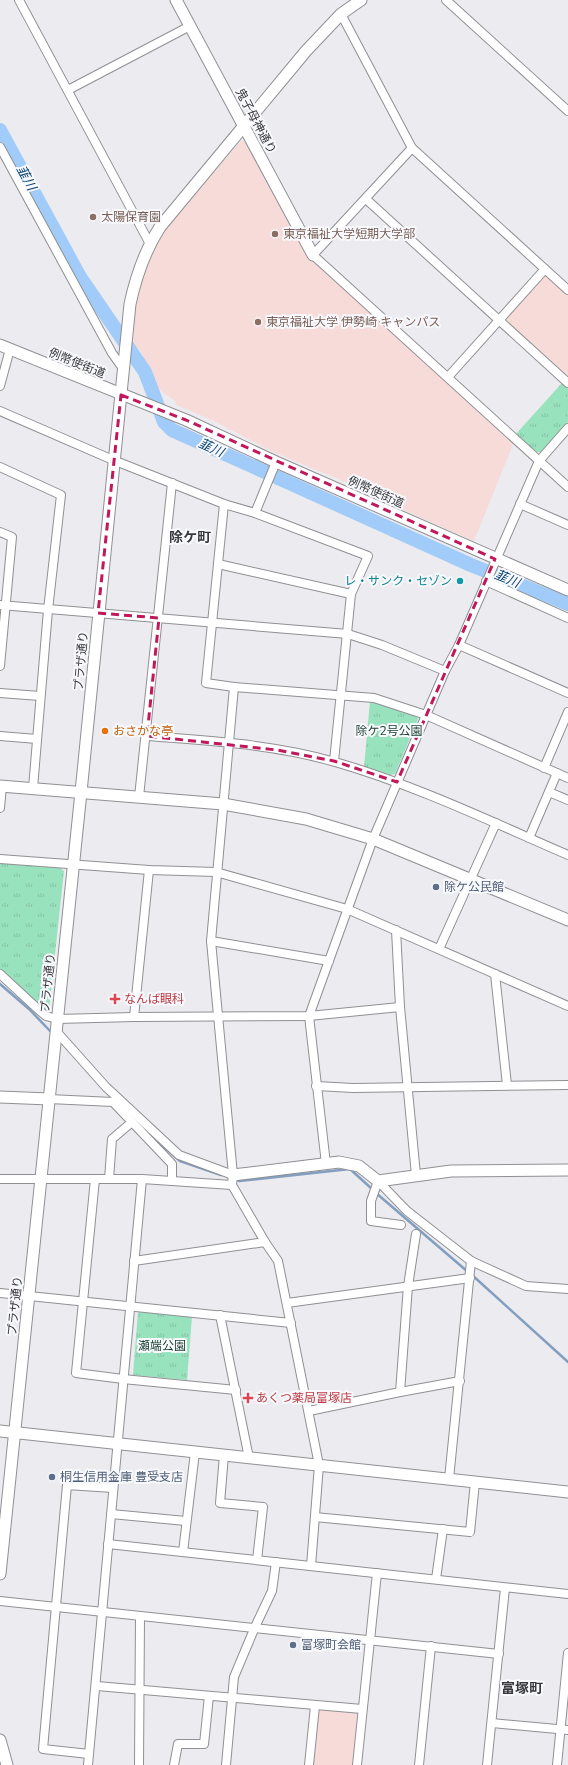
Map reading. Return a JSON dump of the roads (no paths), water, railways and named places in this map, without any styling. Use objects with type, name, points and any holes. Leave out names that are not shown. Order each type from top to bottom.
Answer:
[{"type":"street","points":[[19,0],[150,244]]},
{"type":"street","name":"鬼子母神通り","points":[[176,0],[313,255]]},
{"type":"street","name":"プラザ通り","points":[[0,1574],[2,1538],[15,1433],[42,1178],[113,460],[127,332],[134,285],[139,266],[160,227],[306,51],[341,14],[361,0]]},
{"type":"street","points":[[446,0],[568,111]]},
{"type":"street","points":[[341,14],[412,148],[568,290]]},
{"type":"street","points":[[68,90],[190,26]]},
{"type":"street","points":[[0,148],[112,354],[124,370]]},
{"type":"street","points":[[412,148],[313,255],[568,487]]},
{"type":"street","points":[[366,199],[568,384]]},
{"type":"street","points":[[448,378],[545,269]]},
{"type":"street","points":[[0,386],[5,347]]},
{"type":"street","name":"例幣使街道","points":[[5,347],[121,395],[174,415],[276,462],[568,590]]},
{"type":"street","points":[[0,411],[113,460],[224,504],[255,513],[368,556],[350,594],[348,634],[334,761]]},
{"type":"street","points":[[326,1164],[309,1016],[373,839],[445,671],[459,645],[495,559],[539,461],[568,428]]},
{"type":"street","points":[[255,513],[276,462]]},
{"type":"street","points":[[0,467],[61,495],[48,610],[33,788]]},
{"type":"street","points":[[139,797],[144,740],[147,736],[172,483]]},
{"type":"street","points":[[224,504],[206,683],[234,687],[374,698],[426,715],[568,778]]},
{"type":"street","points":[[520,504],[568,525]]},
{"type":"street","points":[[0,532],[12,537],[3,605],[0,666]]},
{"type":"street","points":[[218,564],[350,594]]},
{"type":"street","points":[[486,581],[568,618]]},
{"type":"street","points":[[3,605],[48,610],[348,634],[382,645],[445,671]]},
{"type":"street","points":[[459,645],[568,693]]},
{"type":"street","points":[[234,687],[216,872],[211,941],[217,1016],[232,1180],[265,1242],[278,1260],[319,1466],[311,1566]]},
{"type":"street","points":[[0,693],[40,696]]},
{"type":"street","points":[[544,768],[568,712]]},
{"type":"street","points":[[0,736],[36,739]]},
{"type":"street","points":[[147,736],[229,742],[334,761],[397,782],[568,855]]},
{"type":"street","points":[[529,838],[557,773]]},
{"type":"street","points":[[0,808],[1,786],[223,804],[306,819],[373,839],[568,920]]},
{"type":"street","points":[[549,792],[568,800]]},
{"type":"street","points":[[439,949],[496,823]]},
{"type":"street","points":[[0,859],[149,870],[216,872],[347,909],[568,1006]]},
{"type":"street","points":[[134,1017],[149,870]]},
{"type":"street","points":[[396,930],[400,1007],[416,1175]]},
{"type":"street","points":[[211,941],[328,961]]},
{"type":"street","points":[[0,974],[56,1025],[106,1087],[179,1154],[232,1180]]},
{"type":"street","points":[[495,974],[507,1085]]},
{"type":"street","points":[[56,1025],[134,1017],[309,1016],[400,1007]]},
{"type":"street","points":[[316,1086],[408,1087],[568,1085]]},
{"type":"street","points":[[0,1097],[113,1102],[172,1164],[172,1181]]},
{"type":"street","points":[[109,1179],[112,1139],[132,1122]]},
{"type":"street","points":[[0,1179],[95,1178],[172,1181],[232,1180],[339,1162],[359,1166],[378,1181],[407,1212],[471,1261],[526,1286],[568,1289]]},
{"type":"street","points":[[378,1181],[450,1171],[568,1170]]},
{"type":"street","points":[[95,1178],[76,1373],[236,1390]]},
{"type":"street","points":[[88,1765],[97,1686],[101,1612],[142,1179]]},
{"type":"street","points":[[378,1181],[371,1201],[371,1221],[401,1225]]},
{"type":"street","points":[[400,1392],[408,1286],[416,1234]]},
{"type":"street","points":[[134,1261],[265,1242]]},
{"type":"street","points":[[449,1479],[471,1261]]},
{"type":"street","points":[[287,1303],[470,1278]]},
{"type":"street","points":[[0,1294],[291,1323]]},
{"type":"street","points":[[220,1315],[249,1458]]},
{"type":"street","points":[[309,1411],[460,1381]]},
{"type":"street","points":[[0,1431],[568,1492]]},
{"type":"street","points":[[183,1552],[195,1452]]},
{"type":"street","points":[[224,1455],[220,1503],[263,1507],[257,1560]]},
{"type":"street","points":[[315,1517],[470,1532],[475,1482]]},
{"type":"street","points":[[89,1754],[43,1749],[67,1485],[113,1488]]},
{"type":"street","points":[[111,1514],[186,1521]]},
{"type":"street","points":[[436,1579],[443,1529]]},
{"type":"street","points":[[108,1544],[568,1594]]},
{"type":"street","points":[[226,1765],[234,1677],[272,1591],[276,1562]]},
{"type":"street","points":[[357,1765],[377,1573]]},
{"type":"street","points":[[488,1765],[505,1588]]},
{"type":"street","points":[[0,1601],[371,1639],[499,1654]]},
{"type":"street","points":[[139,1765],[140,1616]]},
{"type":"street","points":[[419,1765],[431,1646]]},
{"type":"street","points":[[557,1765],[564,1730],[568,1653]]},
{"type":"street","points":[[97,1686],[362,1709]]},
{"type":"street","points":[[174,1765],[178,1744],[204,1744],[209,1696]]},
{"type":"street","points":[[309,1765],[315,1706]]},
{"type":"street","points":[[492,1723],[564,1730]]},
{"type":"street","points":[[0,1740],[6,1765]]},
{"type":"waterway","name":"韮川","points":[[0,130],[80,277],[145,372],[164,422],[172,430],[471,565],[568,604]]},
{"type":"waterway","points":[[0,984],[29,1009],[52,1033]]},
{"type":"waterway","points":[[143,1128],[180,1161],[221,1175]]},
{"type":"waterway","points":[[235,1179],[239,1181],[350,1169],[372,1189]]},
{"type":"waterway","points":[[376,1193],[468,1272]]},
{"type":"waterway","points":[[472,1275],[568,1362]]},
{"type":"place","name":"太陽保育園","points":[[93,217]]},
{"type":"place","name":"東京福祉大学短期大学部","points":[[275,234]]},
{"type":"place","name":"東京福祉大学 伊勢崎 キャンパス","points":[[258,322]]},
{"type":"place","name":"レ・サンク・セゾン","points":[[460,581]]},
{"type":"place","name":"おさかな亭","points":[[105,731]]},
{"type":"place","name":"除ケ公民館","points":[[436,887]]},
{"type":"place","name":"なんば眼科","points":[[115,999]]},
{"type":"place","name":"あくつ薬局富塚店","points":[[248,1398]]},
{"type":"place","name":"桐生信用金庫 豊受支店","points":[[52,1477]]},
{"type":"place","name":"富塚町会館","points":[[293,1645]]},
{"type":"district","name":"除ケ町","points":[[190,537]]},
{"type":"district","name":"富塚町","points":[[522,1688]]},
{"type":"park label","name":"除ケ2号公園","points":[[389,731]]},
{"type":"park label","name":"瀬端公園","points":[[162,1346]]}]
